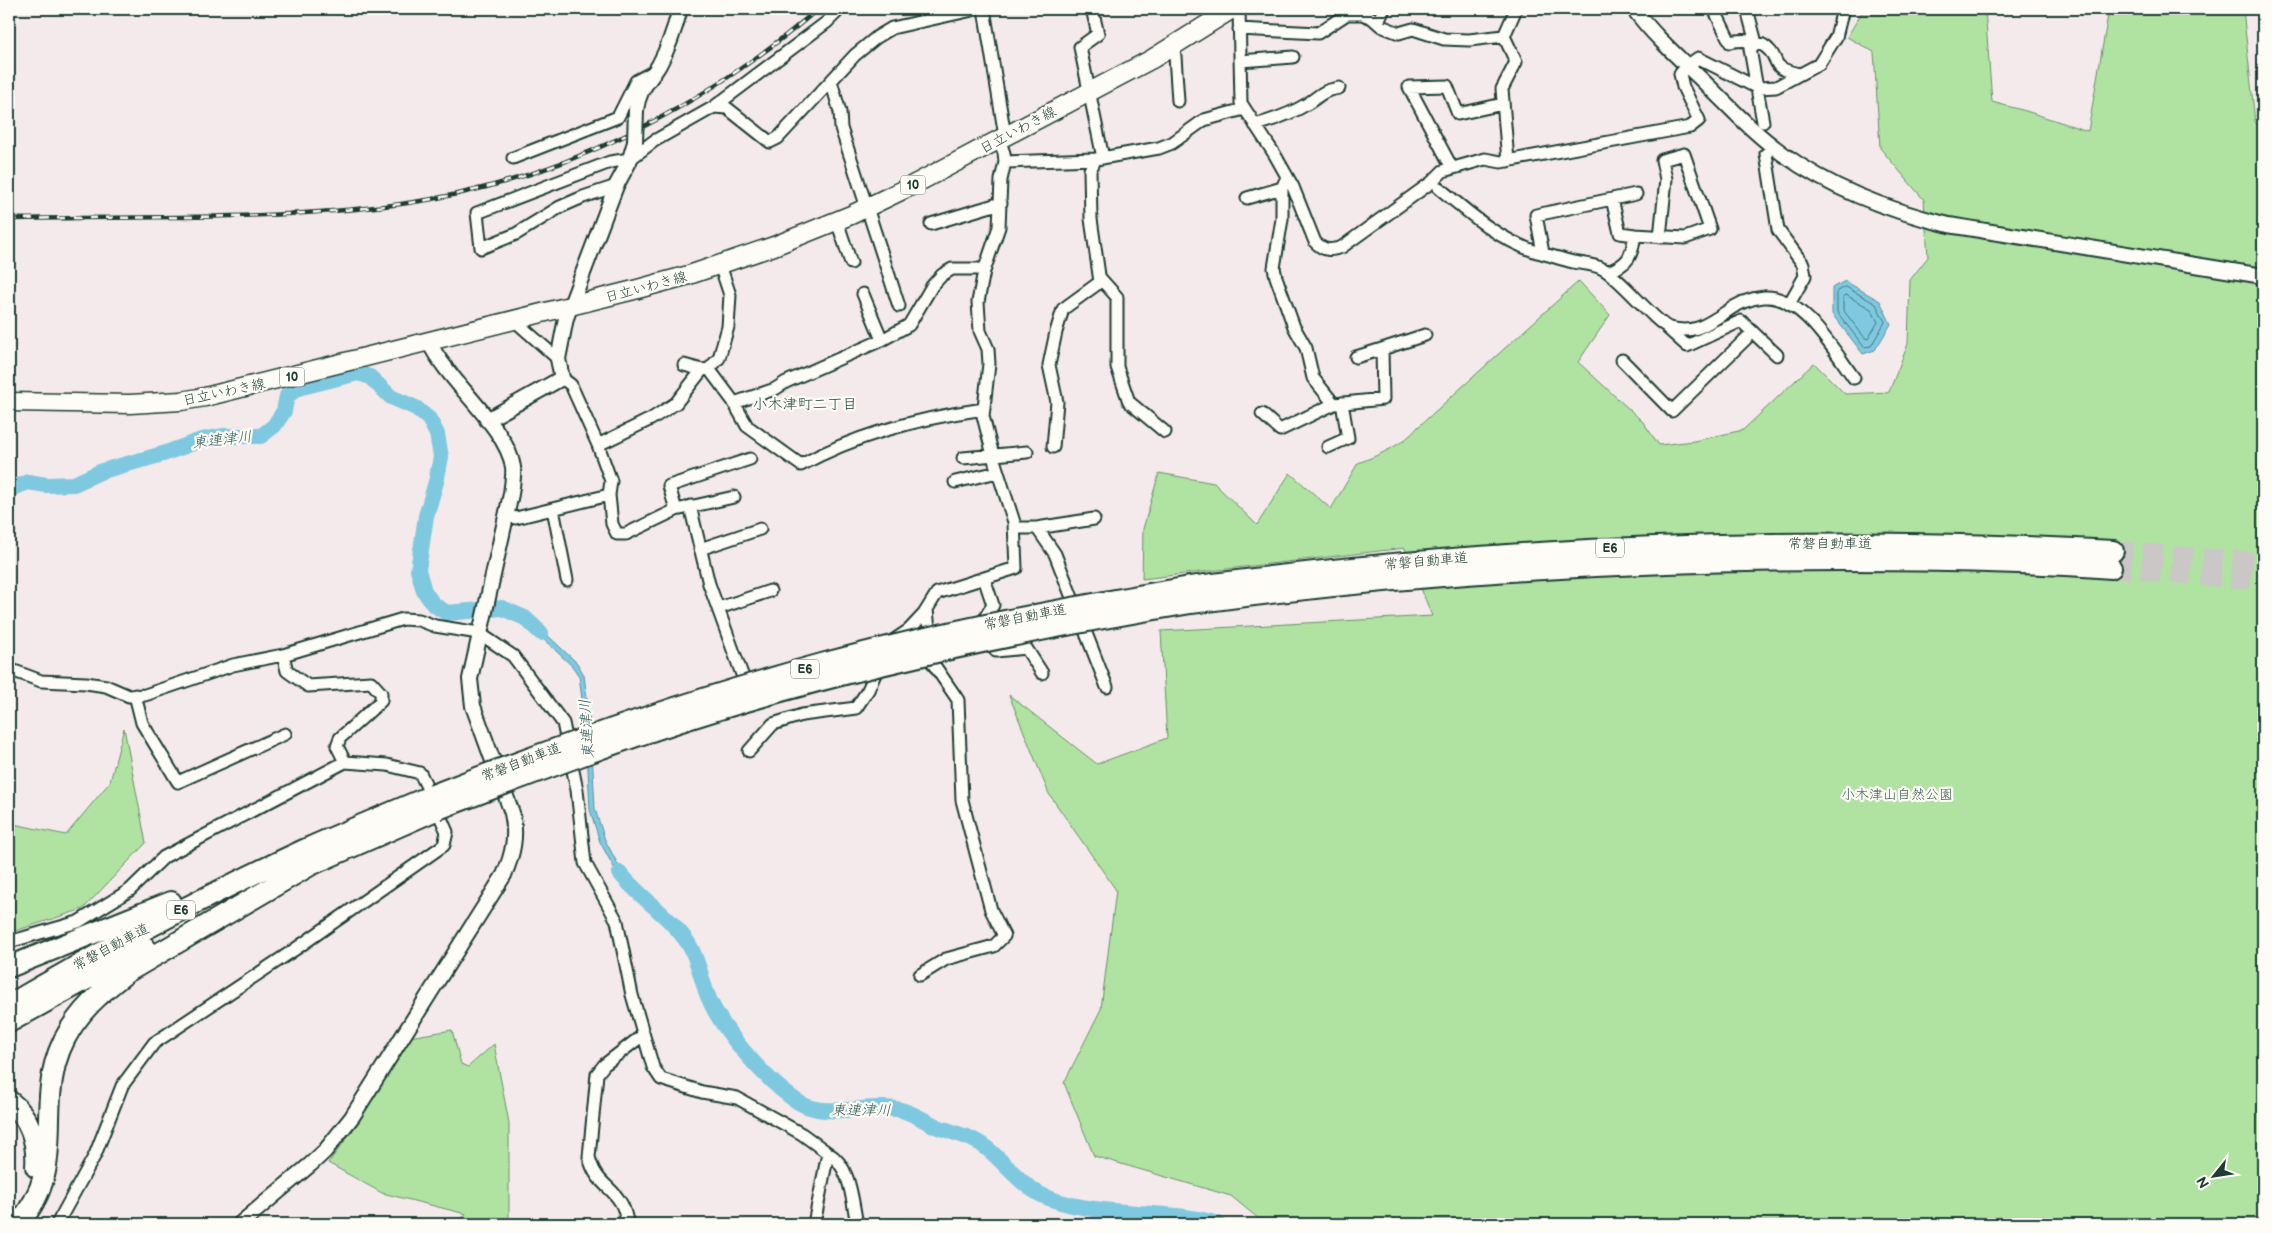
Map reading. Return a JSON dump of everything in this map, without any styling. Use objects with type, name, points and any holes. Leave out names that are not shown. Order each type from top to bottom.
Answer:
[{"type":"highway","name":"常磐自動車道","points":[[9,1022],[168,934],[435,802],[618,726],[717,694],[823,664],[952,632],[1084,605],[1190,595],[1366,566],[1594,549],[1772,543],[1911,543],[2028,555],[2112,560]]},
{"type":"highway","name":"常磐自動車道","points":[[9,1005],[67,971],[189,906],[298,854],[358,827],[435,802]]},
{"type":"highway","points":[[9,967],[156,909],[304,843],[358,827]]},
{"type":"highway","points":[[18,1224],[33,1205],[44,1179],[49,1145],[50,1091],[56,1062],[66,1036],[84,1009],[102,991],[127,972],[312,864]]},
{"type":"highway","points":[[9,1101],[27,1121],[34,1138],[37,1155],[33,1181],[28,1194],[21,1206],[9,1219]]},
{"type":"main road","name":"日立いわき線","points":[[9,402],[130,404],[181,401],[245,388],[515,321],[720,266],[837,222],[867,208],[1172,47],[1232,9]]},
{"type":"street","points":[[680,9],[673,33],[659,65],[644,85],[638,98],[635,142],[630,159],[616,186],[570,306],[562,331],[558,359],[562,378],[571,385],[598,445],[610,480],[609,495],[612,524],[617,534],[626,534],[676,510],[734,497]]},
{"type":"street","points":[[616,186],[560,207],[516,234],[481,248],[477,213],[610,162],[630,159],[654,141],[714,107],[827,22],[840,9]]},
{"type":"street","points":[[714,107],[727,108],[770,142],[778,138],[855,55],[892,28],[977,9]]},
{"type":"street","points":[[749,751],[773,724],[802,715],[856,708],[868,690],[889,642],[909,630],[927,609],[937,593],[1016,568],[1014,528],[993,456],[984,409],[989,364],[988,349],[980,331],[978,302],[985,268],[999,227],[1001,180],[1005,162],[984,9]]},
{"type":"street","points":[[1092,9],[1098,34],[1080,47],[1090,91],[1100,159]]},
{"type":"street","points":[[1238,9],[1240,97],[1244,109],[1287,177],[1315,242],[1322,248],[1332,251],[1342,247],[1432,182],[1443,171],[1484,159],[1501,162],[1508,161],[1690,127],[1699,120],[1682,86],[1680,74],[1698,58],[1758,88],[1776,87],[1818,64],[1836,37],[1842,9]]},
{"type":"street","points":[[1378,22],[1384,9]]},
{"type":"street","points":[[1508,161],[1502,89],[1516,62],[1504,36],[1516,9]]},
{"type":"street","points":[[1634,9],[1651,30],[1757,133],[1782,154],[1841,188],[1903,213],[1958,227],[2263,276]]},
{"type":"street","points":[[1714,9],[1730,42],[1739,40],[1756,42],[1769,49],[1778,65],[1785,71],[1800,74]]},
{"type":"street","points":[[1747,9],[1756,42]]},
{"type":"street","points":[[1239,29],[1318,33],[1347,14],[1362,14],[1399,33],[1413,29],[1444,39],[1468,40],[1504,36]]},
{"type":"street","points":[[1756,42],[1750,48],[1763,122]]},
{"type":"street","points":[[1172,47],[1175,56],[1178,101]]},
{"type":"street","points":[[1240,61],[1293,57]]},
{"type":"street","points":[[513,158],[618,117],[636,81],[654,72]]},
{"type":"street","points":[[831,81],[840,112],[840,128],[899,306]]},
{"type":"street","points":[[1452,168],[1409,87],[1447,86],[1458,114],[1503,104]]},
{"type":"street","points":[[1255,125],[1278,118],[1300,107],[1322,92],[1339,88]]},
{"type":"street","points":[[1005,162],[1100,159],[1159,148],[1172,143],[1204,120],[1244,109]]},
{"type":"street","points":[[1612,199],[1620,233],[1685,238],[1710,229],[1684,154],[1662,160],[1666,179],[1660,236]]},
{"type":"street","points":[[1766,154],[1778,230],[1803,264],[1805,276],[1789,304]]},
{"type":"street","points":[[1053,447],[1057,402],[1049,365],[1056,332],[1063,309],[1100,282],[1091,219],[1090,170],[1100,159]]},
{"type":"street","points":[[1287,177],[1282,188],[1282,219],[1274,268],[1294,327],[1306,348],[1313,378],[1338,403],[1348,438],[1328,446]]},
{"type":"street","points":[[1248,198],[1282,188]]},
{"type":"street","points":[[1439,188],[1495,232],[1543,254],[1591,264],[1608,272],[1687,346],[1741,321],[1777,356]]},
{"type":"street","points":[[1543,254],[1536,215],[1636,194]]},
{"type":"street","points":[[931,224],[1001,203]]},
{"type":"street","points":[[837,222],[851,263]]},
{"type":"street","points":[[1608,272],[1624,266],[1632,250],[1636,235]]},
{"type":"street","points":[[598,445],[676,403],[705,369],[719,358],[728,327],[730,295],[720,266]]},
{"type":"street","points":[[734,403],[775,389],[786,382],[882,340],[909,325],[932,286],[942,275],[952,269],[985,268]]},
{"type":"street","points":[[1100,278],[1117,297],[1117,367],[1129,402],[1165,432]]},
{"type":"street","points":[[863,294],[882,340]]},
{"type":"street","points":[[1667,328],[1680,330],[1701,328],[1735,305],[1759,297],[1769,297],[1789,304],[1802,314],[1821,333],[1854,378]]},
{"type":"street","points":[[515,321],[558,359]]},
{"type":"street","points":[[1622,360],[1672,411],[1753,332]]},
{"type":"street","points":[[1356,357],[1425,335]]},
{"type":"street","points":[[240,1224],[318,1158],[352,1117],[504,875],[510,862],[515,840],[512,813],[473,706],[470,692],[472,666],[511,494],[514,468],[507,447],[443,365],[429,342]]},
{"type":"street","points":[[1262,414],[1280,430],[1338,403],[1383,399],[1382,349]]},
{"type":"street","points":[[684,364],[705,369],[734,403],[747,426],[801,465],[830,448],[875,433],[943,415],[984,409]]},
{"type":"street","points":[[487,420],[562,378]]},
{"type":"street","points":[[963,458],[1027,452]]},
{"type":"street","points":[[676,510],[669,486],[750,459]]},
{"type":"street","points":[[955,482],[998,472]]},
{"type":"street","points":[[506,516],[516,518],[609,495]]},
{"type":"street","points":[[690,506],[709,584],[744,680]]},
{"type":"street","points":[[552,509],[567,580]]},
{"type":"street","points":[[1014,528],[1038,528],[1094,519]]},
{"type":"street","points":[[1038,528],[1055,554],[1106,687]]},
{"type":"street","points":[[700,549],[760,529]]},
{"type":"street","points":[[984,578],[993,605],[986,616],[996,651],[1026,648],[1042,673]]},
{"type":"street","points":[[719,608],[770,592]]},
{"type":"street","points":[[920,975],[946,959],[994,946],[1004,936],[991,910],[962,800],[958,700],[932,662],[927,609]]},
{"type":"street","points":[[9,669],[41,681],[106,686],[129,696],[145,695],[233,664],[283,655],[403,619],[419,620],[435,626],[480,629],[513,656],[564,723],[577,790],[585,863],[617,921],[632,995],[653,1067],[661,1079],[702,1092],[737,1098],[802,1134],[835,1157],[845,1174],[857,1224]]},
{"type":"street","points":[[283,655],[287,671],[308,686],[372,682],[381,694],[381,702],[340,738],[337,746],[345,762]]},
{"type":"street","points":[[135,695],[142,723],[178,782],[285,734]]},
{"type":"street","points":[[9,942],[78,922],[130,890],[164,857],[345,762],[387,765],[420,773],[435,802],[447,832],[444,845],[294,950],[154,1043],[122,1086],[95,1155],[57,1224]]},
{"type":"street","points":[[628,1224],[622,1204],[599,1180],[592,1170],[589,1157],[597,1074],[604,1065],[643,1036]]},
{"type":"street","points":[[814,1224],[828,1153]]},
{"type":"green space","name":"小木津山自然公園","points":[[1864,9],[1985,9],[1992,102],[2088,131],[2109,9],[2243,9],[2255,122],[2263,130],[2263,1224],[1265,1224],[1231,1196],[1094,1156],[1064,1083],[1101,1009],[1116,890],[1049,794],[1009,695],[1097,764],[1167,738],[1161,631],[1432,616],[1405,548],[1142,579],[1143,529],[1159,473],[1214,483],[1257,525],[1290,473],[1331,509],[1358,463],[1382,453],[1406,439],[1579,281],[1610,315],[1578,362],[1643,422],[1659,445],[1694,441],[1743,430],[1814,363],[1845,394],[1889,392],[1908,344],[1910,280],[1928,257],[1924,200],[1880,148],[1874,52],[1847,37]]},
{"type":"green space","points":[[124,728],[146,843],[83,909],[9,933],[9,823],[66,835],[110,782]]},
{"type":"green space","points":[[452,1030],[461,1064],[468,1067],[494,1044],[509,1123],[509,1224],[457,1224],[466,1214],[382,1193],[328,1163],[356,1126],[409,1037]]},
{"type":"water","points":[[1845,281],[1880,301],[1891,324],[1875,350],[1863,354],[1832,314],[1832,288]]},
{"type":"water","points":[[527,616],[577,663],[584,675],[591,730],[595,809],[605,840],[622,872],[634,887],[631,890],[618,875],[600,842],[590,810],[586,730],[579,676],[572,666],[524,621]]},
{"type":"waterway","name":"東連津川","points":[[9,490],[28,482],[46,485],[74,484],[102,471],[163,454],[201,440],[223,436],[261,436],[274,426],[284,411],[287,396],[298,388],[358,373],[370,377],[391,397],[416,408],[429,419],[437,434],[441,457],[426,516],[418,570],[424,591],[433,604],[447,613],[502,608],[525,618],[541,633]]},
{"type":"waterway","name":"東連津川","points":[[620,873],[636,891],[672,924],[688,943],[695,957],[711,1003],[727,1030],[763,1072],[788,1095],[800,1103],[811,1108],[823,1110],[889,1108],[906,1111],[938,1127],[977,1142],[989,1150],[1034,1190],[1051,1199],[1071,1205],[1092,1209],[1177,1216],[1218,1224]]},
{"type":"tunnel","points":[[2113,551],[2263,563]]},
{"type":"tunnel","points":[[2111,568],[2263,580]]},
{"type":"railway","points":[[9,219],[205,217],[303,213],[401,204],[459,194],[515,179],[570,160],[623,137],[675,110],[725,79],[773,46],[818,9]]},
{"type":"district","name":"小木津町二丁目","points":[[805,404]]}]
